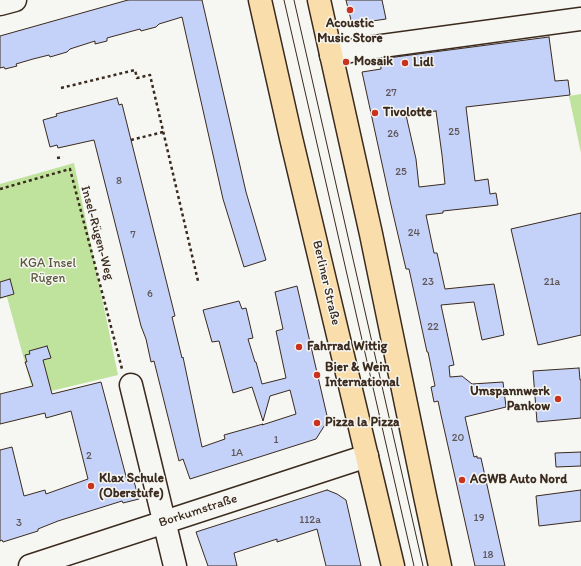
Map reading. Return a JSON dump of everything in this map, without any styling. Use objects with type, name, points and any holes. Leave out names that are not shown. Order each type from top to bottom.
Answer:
[{"type":"main road","name":"Berliner Straße","points":[[260,0],[291,138],[393,566]]},
{"type":"main road","points":[[318,0],[371,234],[424,496],[440,566]]},
{"type":"street","points":[[0,4],[15,0]]},
{"type":"street","points":[[331,55],[360,49],[581,19]]},
{"type":"street","points":[[127,379],[175,566]]},
{"type":"street","name":"Borkumstraße","points":[[30,566],[367,456]]},
{"type":"path","points":[[61,88],[135,70],[137,78],[150,75],[198,281]]},
{"type":"path","points":[[131,140],[163,132]]},
{"type":"path","points":[[57,158],[63,157]]},
{"type":"path","name":"Insel-Rügen-Weg","points":[[0,188],[70,169],[127,379]]},
{"type":"green space","points":[[581,94],[581,153],[569,96]]},
{"type":"green space","name":"KGA Insel Rügen","points":[[74,163],[118,375],[51,391],[37,382],[31,385],[7,297],[0,299],[0,184]]},
{"type":"building","points":[[128,0],[202,0],[246,192],[266,260],[244,267],[223,199],[182,17],[159,24],[156,27],[141,31],[140,29],[107,38],[107,41],[95,44],[95,41],[50,57],[49,55],[16,64],[17,66],[5,69],[4,67],[0,68],[0,36]]},
{"type":"building","points":[[346,0],[382,0],[386,19],[352,24]]},
{"type":"building","points":[[549,37],[555,81],[568,80],[570,95],[466,107],[475,181],[488,179],[490,194],[496,193],[498,205],[443,211],[443,213],[426,215],[434,253],[437,253],[445,289],[494,284],[504,335],[482,340],[474,302],[441,305],[454,365],[449,366],[450,377],[462,376],[472,384],[503,382],[506,407],[465,417],[474,457],[477,456],[477,458],[481,458],[505,566],[475,566],[438,401],[434,402],[431,387],[435,386],[428,352],[409,269],[406,269],[362,72],[381,69],[380,59]],"holes":[[[436,111],[445,184],[419,187],[416,159],[406,115]]]},
{"type":"building","points":[[117,98],[119,105],[122,104],[175,316],[172,317],[182,358],[183,357],[202,447],[225,439],[224,435],[296,414],[290,390],[270,396],[263,421],[252,387],[233,393],[219,341],[212,342],[203,310],[239,301],[242,309],[246,308],[253,338],[248,339],[262,384],[286,378],[276,331],[283,329],[275,292],[297,286],[328,420],[316,439],[190,479],[183,459],[179,461],[154,361],[151,362],[146,339],[141,326],[94,140],[58,148],[57,145],[50,147],[43,120],[57,116],[56,114]]},
{"type":"building","points":[[581,213],[581,335],[538,345],[511,229]]},
{"type":"building","points":[[10,279],[14,294],[0,298],[0,282]]},
{"type":"building","points":[[47,346],[51,358],[43,360],[52,394],[101,382],[127,480],[133,478],[139,499],[123,503],[122,501],[58,521],[38,529],[38,531],[3,542],[2,540],[0,541],[0,450],[12,447],[24,496],[45,490],[46,494],[88,479],[71,411],[46,418],[45,413],[0,424],[0,394],[33,386],[25,362],[27,362],[25,355],[30,354],[29,351]]},
{"type":"building","name":"Umspannwerk Pankow","points":[[579,368],[581,380],[581,418],[537,422],[533,371]]},
{"type":"building","points":[[581,452],[581,466],[556,467],[555,453]]},
{"type":"building","points":[[327,490],[346,500],[361,566],[326,566],[317,529],[277,542],[277,539],[234,553],[237,566],[208,566],[196,532]]},
{"type":"building","points":[[581,490],[581,521],[539,526],[536,496]]},
{"type":"tram line","points":[[284,0],[414,566]]},
{"type":"tram line","points":[[294,0],[423,566]]},
{"type":"place","name":"Acoustic Music Store","points":[[350,10]]},
{"type":"place","name":"Mosaik","points":[[346,62]]},
{"type":"place","name":"Lidl","points":[[405,63]]},
{"type":"place","name":"Tivolotte","points":[[375,113]]},
{"type":"place","name":"Fahrrad Wittig","points":[[299,347]]},
{"type":"place","name":"Bier & Wein International","points":[[317,375]]},
{"type":"place","name":"Umspannwerk Pankow","points":[[558,399]]},
{"type":"place","name":"Pizza la Pizza","points":[[317,423]]},
{"type":"place","name":"AGWB Auto Nord","points":[[462,480]]},
{"type":"place","name":"Klax Schule (Oberstufe)","points":[[91,486]]}]
